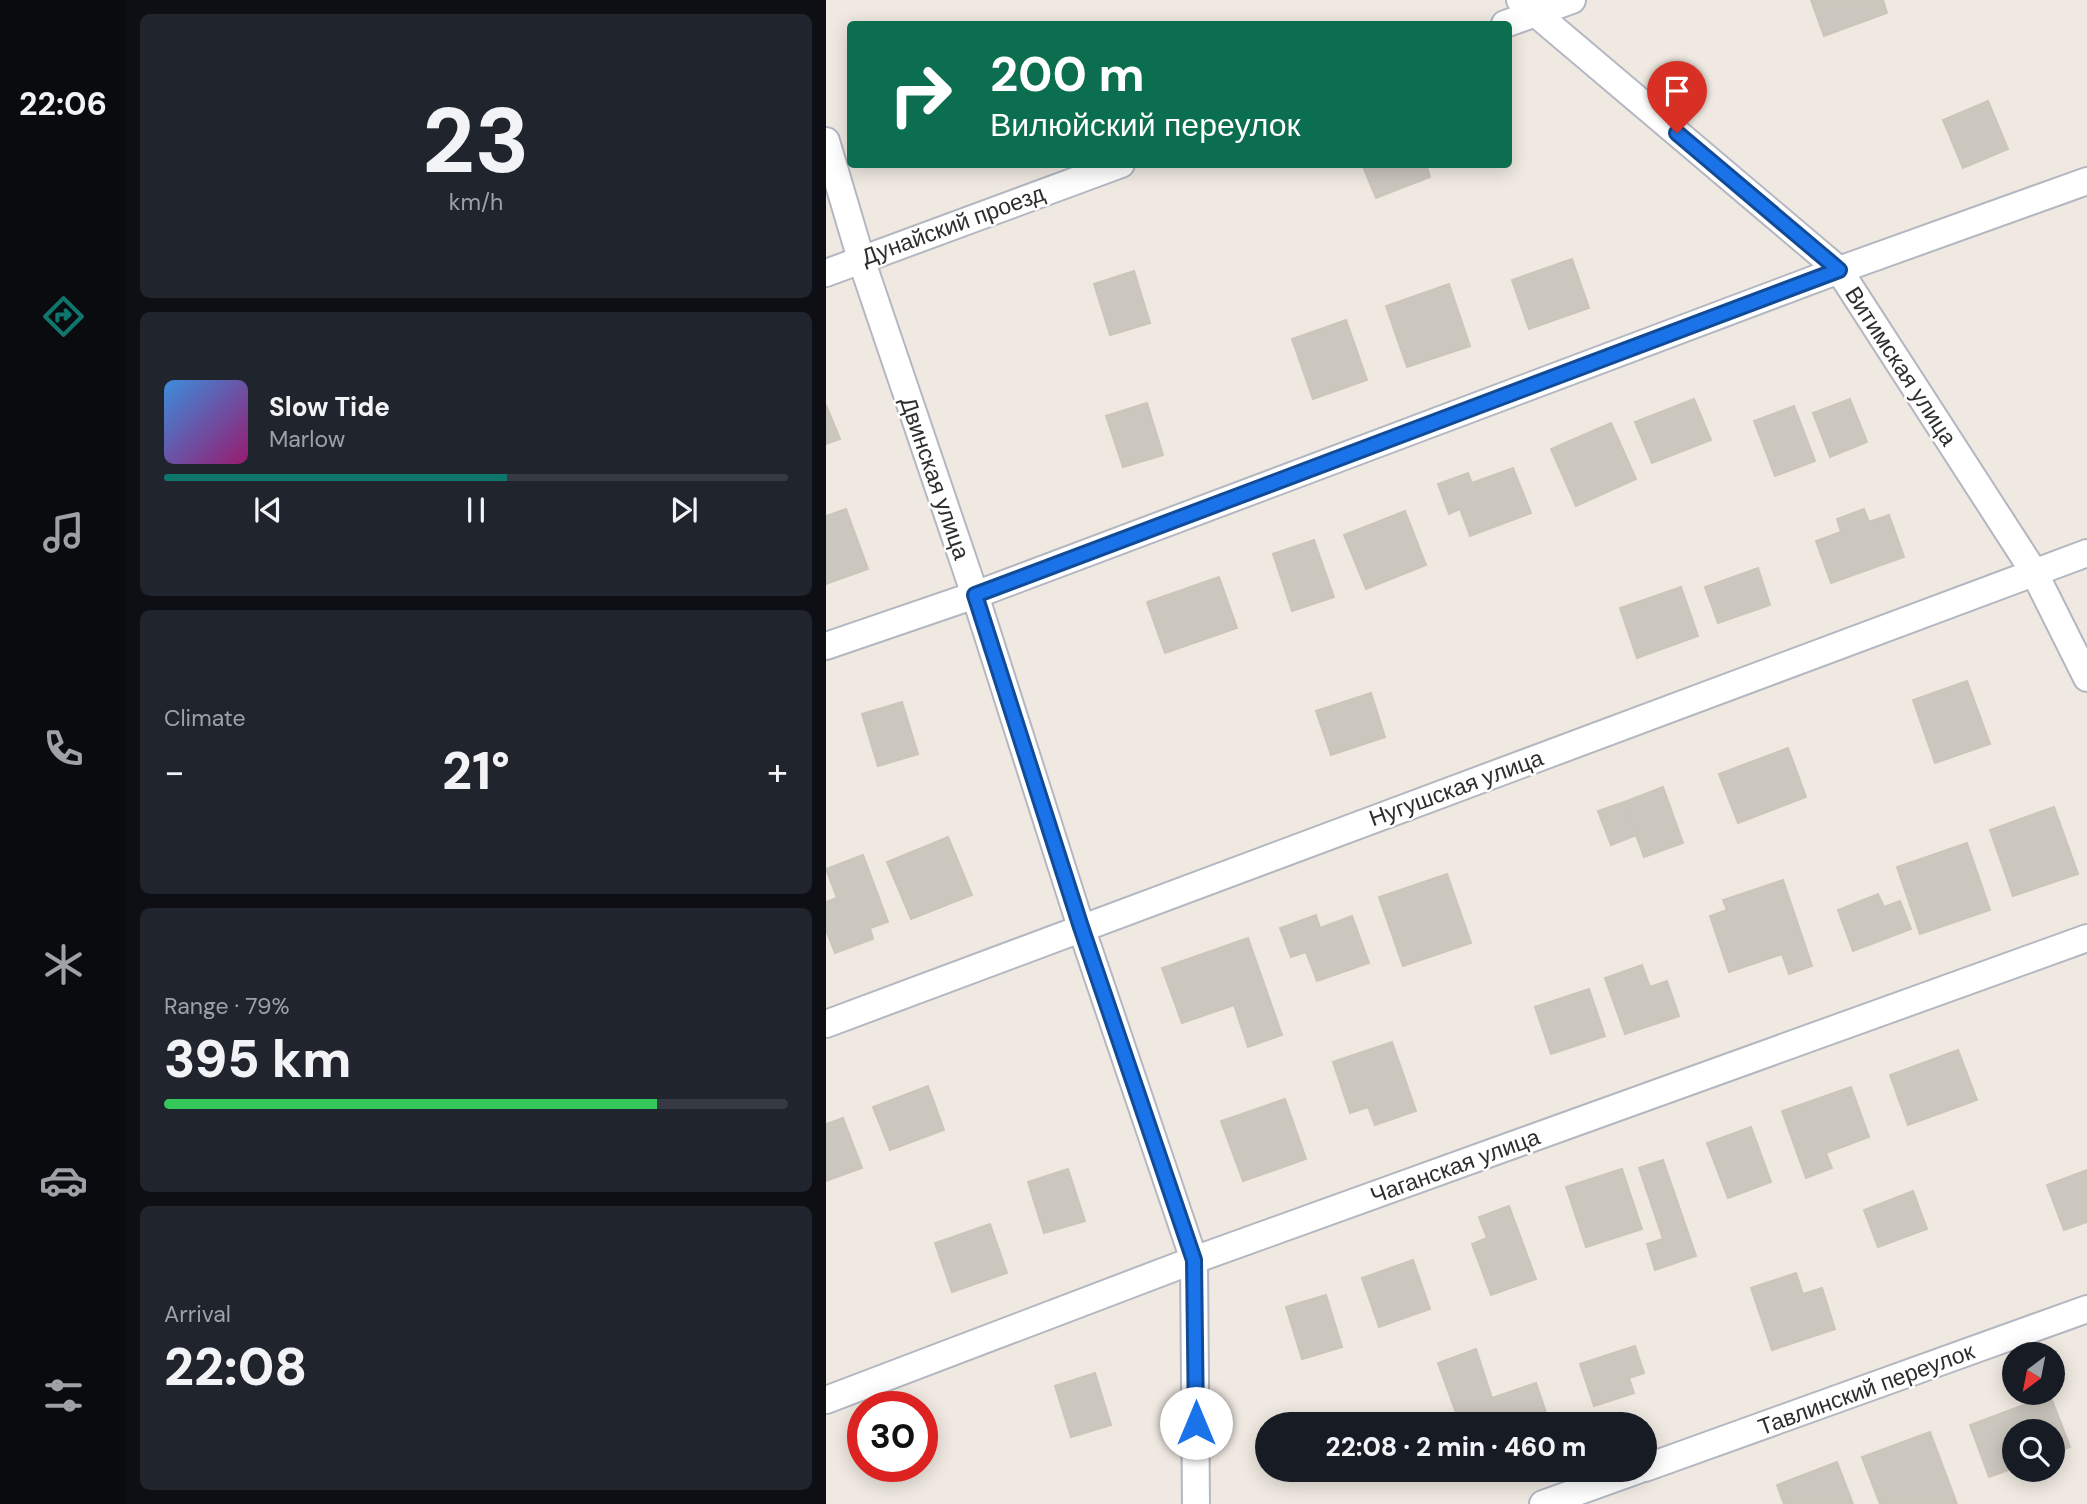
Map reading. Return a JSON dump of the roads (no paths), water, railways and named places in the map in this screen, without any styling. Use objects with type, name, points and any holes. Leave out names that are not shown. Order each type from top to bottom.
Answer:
[{"type":"street","points":[[1510,21],[1528,7],[1572,0]]},
{"type":"street","name":"Витимская улица","points":[[1528,7],[1839,270],[2034,572],[2087,678]]},
{"type":"street","name":"Двинская улица","points":[[826,141],[861,259],[975,595],[1081,927],[1194,1260],[1196,1504]]},
{"type":"street","name":"Дунайский проезд","points":[[826,273],[1110,168]]},
{"type":"street","points":[[826,646],[975,595],[1839,270],[2087,181]]},
{"type":"street","name":"Нугушская улица","points":[[826,1024],[2087,552]]},
{"type":"street","name":"Чаганская улица","points":[[826,1400],[1194,1260],[2087,938]]},
{"type":"street","name":"Тавлинский переулок","points":[[1657,1464],[2087,1310]]},
{"type":"street","points":[[1543,1504],[1604,1482]]}]
